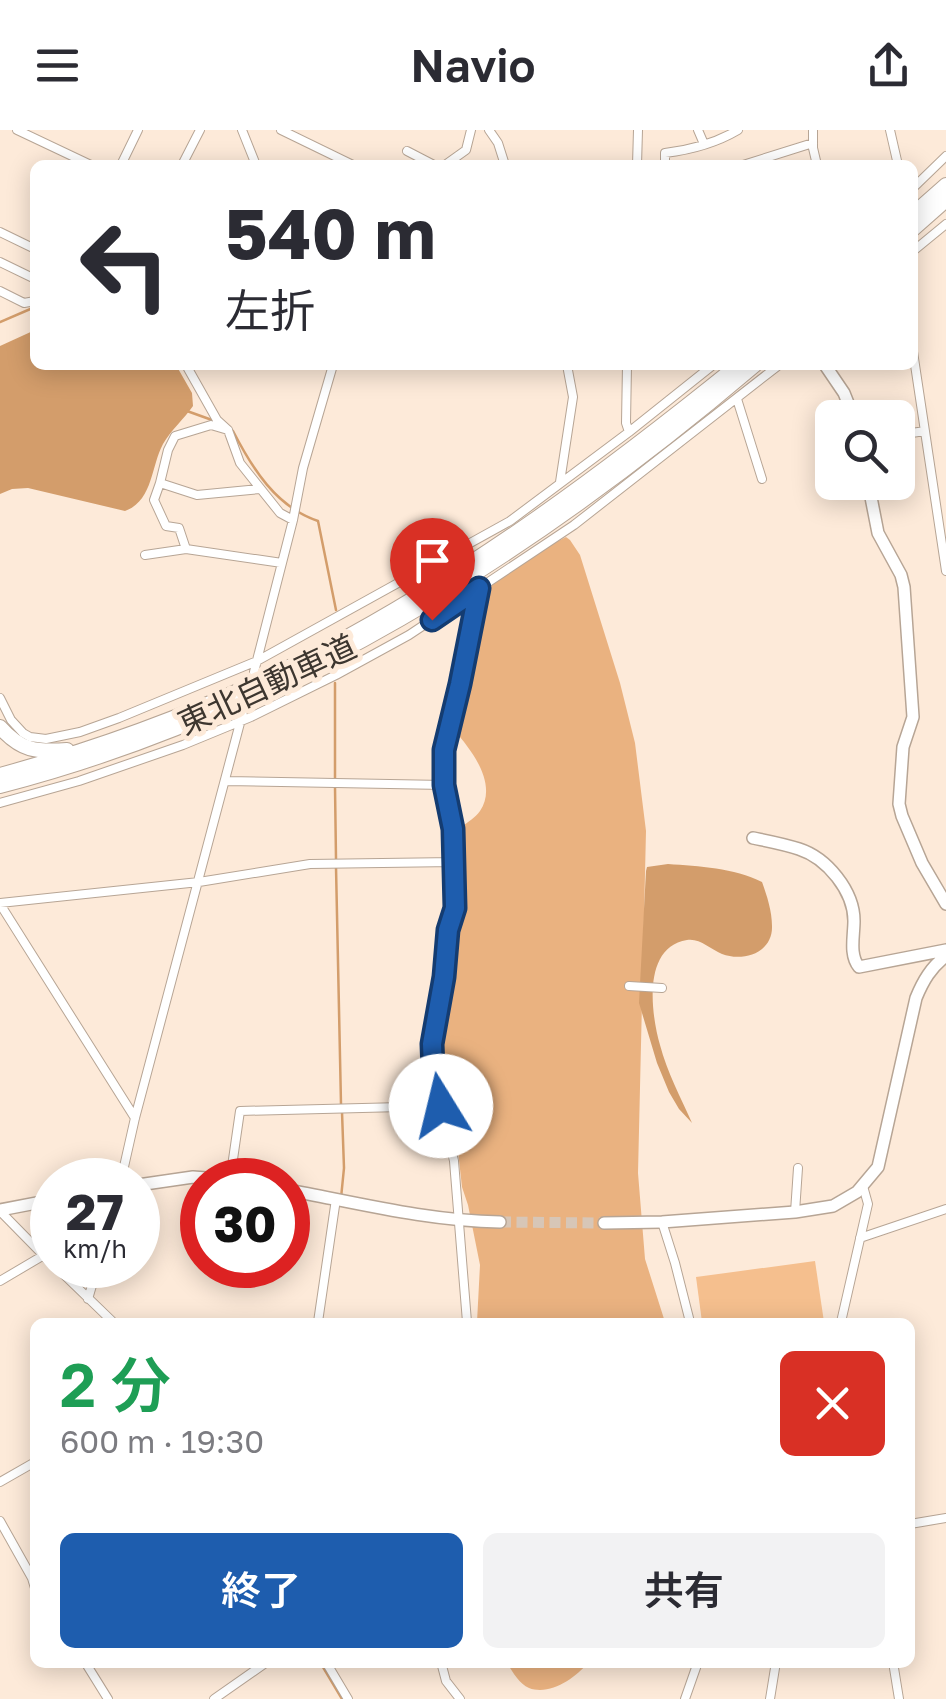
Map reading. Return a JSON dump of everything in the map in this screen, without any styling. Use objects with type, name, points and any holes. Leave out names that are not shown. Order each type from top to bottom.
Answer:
[{"type":"highway","points":[[918,210],[946,185]]},
{"type":"highway","points":[[918,225],[946,200]]},
{"type":"highway","name":"東北自動車道","points":[[0,775],[170,720],[306,658],[391,612],[568,497],[732,370]]},
{"type":"highway","name":"東北自動車道","points":[[0,786],[96,758],[204,718],[293,678],[380,632],[560,516],[749,370]]},
{"type":"highway","points":[[0,726],[29,749],[50,752],[92,748]]},
{"type":"street","points":[[17,130],[80,160]]},
{"type":"street","points":[[124,160],[138,130]]},
{"type":"street","points":[[185,160],[200,130]]},
{"type":"street","points":[[242,130],[254,160]]},
{"type":"street","points":[[280,130],[343,160]]},
{"type":"street","points":[[454,160],[466,150],[471,130]]},
{"type":"street","points":[[489,130],[504,160]]},
{"type":"street","points":[[637,160],[638,130]]},
{"type":"street","points":[[698,130],[704,144]]},
{"type":"street","points":[[813,130],[816,160]]},
{"type":"street","points":[[890,130],[897,160]]},
{"type":"street","points":[[665,160],[665,153],[684,151],[734,131]]},
{"type":"street","points":[[759,160],[813,143]]},
{"type":"street","points":[[408,151],[425,160]]},
{"type":"street","points":[[918,182],[946,156]]},
{"type":"street","points":[[918,247],[946,224]]},
{"type":"street","points":[[0,232],[30,247]]},
{"type":"street","points":[[0,262],[30,277]]},
{"type":"street","points":[[0,292],[30,302]]},
{"type":"street","points":[[189,370],[216,420],[228,430],[240,463],[280,514],[294,520]]},
{"type":"street","points":[[254,672],[294,520],[303,468],[332,370]]},
{"type":"street","points":[[557,488],[573,396],[568,370]]},
{"type":"street","points":[[628,370],[629,432]]},
{"type":"street","points":[[0,698],[23,733],[46,739],[93,728],[257,661],[510,521],[707,370]]},
{"type":"street","points":[[0,803],[127,766],[241,721],[409,636],[572,522],[773,370]]},
{"type":"street","points":[[829,370],[847,400]]},
{"type":"street","points":[[915,370],[946,571]]},
{"type":"street","points":[[737,399],[762,478]]},
{"type":"street","points":[[186,548],[179,528],[166,526],[154,500],[168,450],[174,436],[211,424],[228,430]]},
{"type":"street","points":[[915,432],[924,431]]},
{"type":"street","points":[[160,483],[197,495],[260,489]]},
{"type":"street","points":[[872,500],[878,533],[901,576],[907,612],[913,717],[903,747],[899,804],[922,864],[946,904]]},
{"type":"street","points":[[145,555],[186,548],[282,563]]},
{"type":"street","points":[[467,1318],[454,1161],[433,1069],[432,1044],[448,930],[455,908],[453,829],[444,785],[444,750],[479,588]]},
{"type":"street","points":[[126,1158],[244,708]]},
{"type":"street","points":[[226,781],[444,785]]},
{"type":"street","points":[[753,838],[815,856],[833,873],[854,915],[853,959],[858,967],[946,953]]},
{"type":"street","points":[[135,1118],[0,903],[199,882],[332,862],[454,862]]},
{"type":"street","points":[[604,1223],[796,1212],[833,1206],[863,1186],[878,1167],[916,998],[924,979],[946,953]]},
{"type":"street","points":[[629,986],[662,988]]},
{"type":"street","points":[[235,1158],[240,1110],[441,1106]]},
{"type":"street","points":[[796,1212],[798,1168]]},
{"type":"street","points":[[843,1318],[868,1204],[863,1186]]},
{"type":"street","points":[[310,1194],[416,1215],[500,1222]]},
{"type":"street","points":[[319,1318],[336,1199]]},
{"type":"street","points":[[0,1210],[30,1204]]},
{"type":"street","points":[[860,1238],[946,1209]]},
{"type":"street","points":[[0,1210],[30,1241]]},
{"type":"street","points":[[662,1222],[689,1318]]},
{"type":"street","points":[[0,1281],[30,1263]]},
{"type":"street","points":[[77,1288],[108,1318]]},
{"type":"street","points":[[88,1299],[91,1288]]},
{"type":"street","points":[[0,1482],[30,1465]]},
{"type":"street","points":[[915,1523],[946,1518]]},
{"type":"street","points":[[0,1521],[30,1574]]},
{"type":"street","points":[[89,1668],[108,1699]]},
{"type":"street","points":[[214,1699],[258,1668]]},
{"type":"street","points":[[330,1668],[348,1699]]},
{"type":"street","points":[[442,1668],[460,1699]]},
{"type":"street","points":[[685,1699],[696,1668]]},
{"type":"street","points":[[770,1699],[775,1668]]},
{"type":"street","points":[[894,1668],[898,1699]]},
{"type":"shaded area","points":[[30,332],[30,370],[179,370],[192,393],[193,406],[163,444],[146,491],[134,506],[125,511],[28,488],[0,494],[0,346]]},
{"type":"shaded area","points":[[566,537],[580,555],[635,743],[646,831],[638,1173],[645,1259],[664,1318],[477,1318],[480,1265],[462,1187],[455,1124],[437,1040],[450,946],[460,916],[461,827],[480,811],[486,790],[481,768],[455,731],[480,594]]},
{"type":"shaded area","points":[[668,864],[728,871],[762,882],[772,920],[768,943],[755,953],[730,956],[701,942],[687,940],[673,945],[656,968],[653,1000],[657,1032],[666,1065],[692,1123],[669,1092],[639,1003],[646,871],[647,867]]},
{"type":"shaded area","points":[[815,1261],[823,1318],[701,1318],[696,1277]]},
{"type":"shaded area","points":[[511,1668],[583,1668],[562,1684],[545,1690],[529,1688]]},
{"type":"waterway","points":[[0,322],[30,309]]},
{"type":"waterway","points":[[187,411],[212,420]]},
{"type":"waterway","points":[[233,431],[267,485],[290,506],[318,521],[336,610]]},
{"type":"waterway","points":[[335,683],[335,779]]},
{"type":"waterway","points":[[335,787],[336,859]]},
{"type":"waterway","points":[[336,867],[341,1104]]},
{"type":"waterway","points":[[341,1198],[342,1112]]},
{"type":"waterway","points":[[324,1668],[342,1699]]},
{"type":"tunnel","points":[[500,1222],[604,1223]]},
{"type":"route","points":[[432,620],[479,588],[444,750],[444,785],[453,829],[455,908],[448,930],[432,1044],[441,1106]]}]
